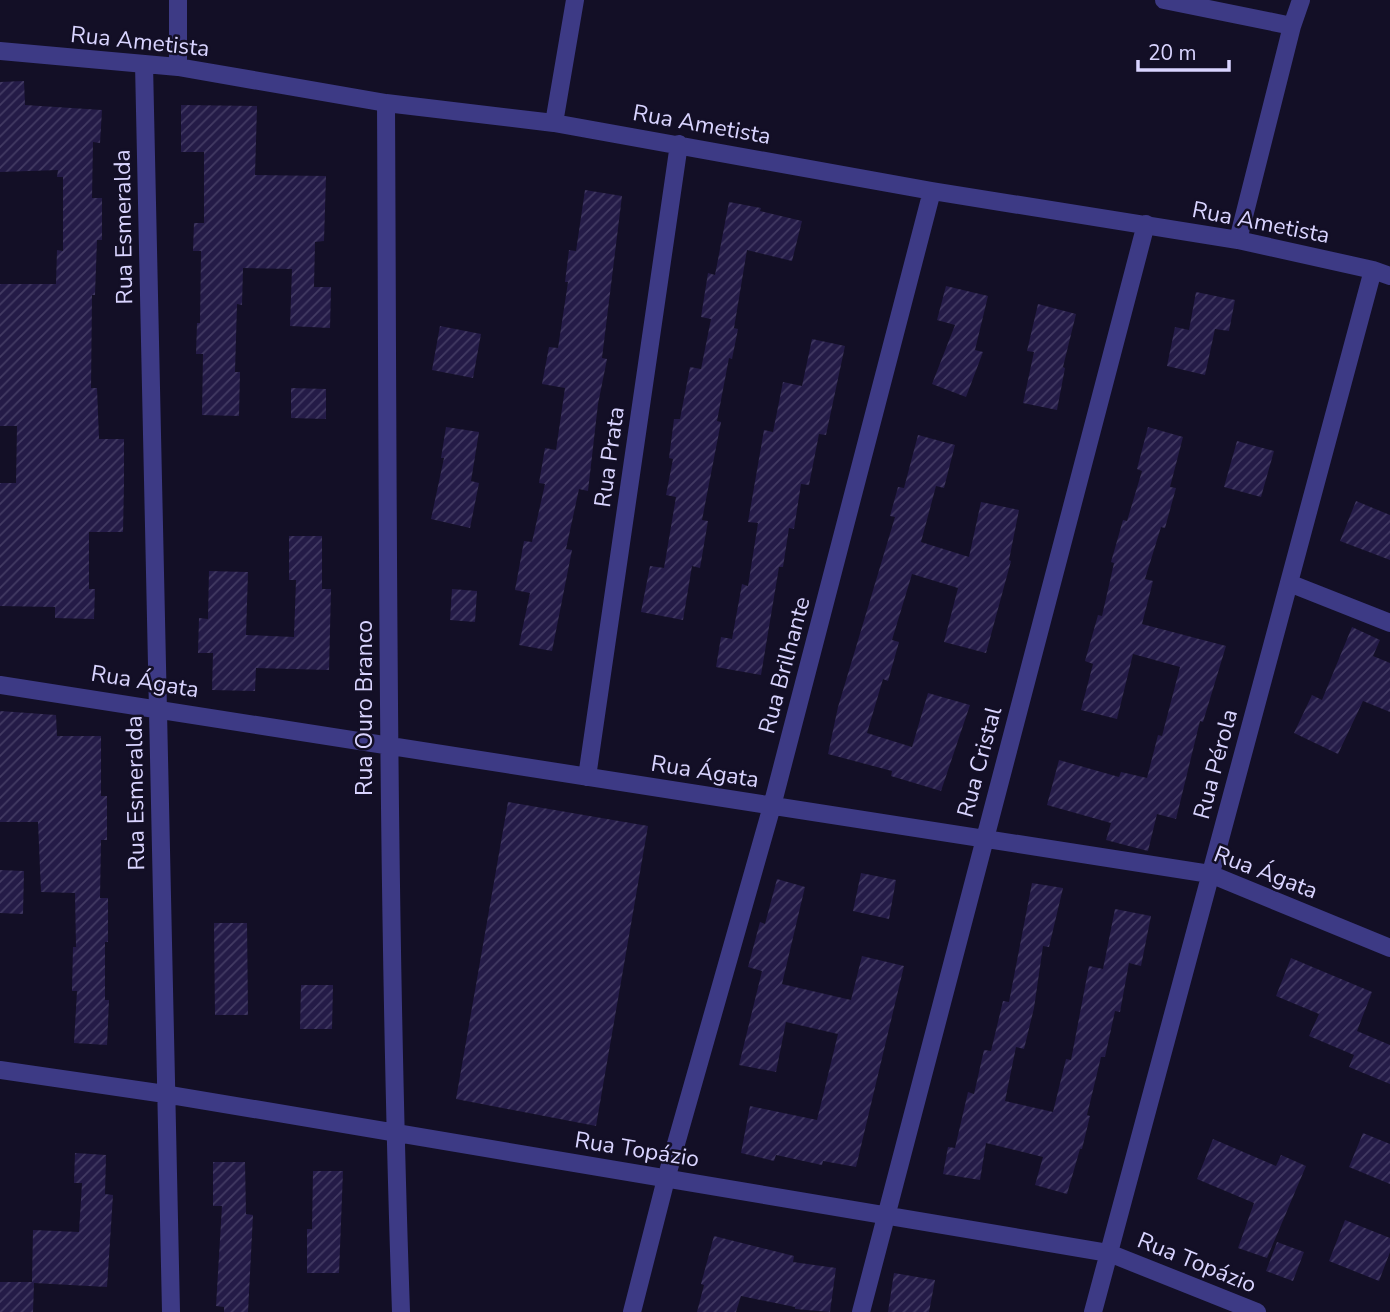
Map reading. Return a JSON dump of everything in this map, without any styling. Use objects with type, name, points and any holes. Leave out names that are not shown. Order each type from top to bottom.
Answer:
[{"type":"street","points":[[178,0],[178,67]]},
{"type":"street","points":[[554,123],[575,0]]},
{"type":"street","points":[[1164,0],[1292,26]]},
{"type":"street","points":[[1238,240],[1292,26],[1301,0]]},
{"type":"street","name":"Rua Ametista","points":[[0,51],[178,67],[386,103],[554,123],[932,191],[1238,240],[1381,273]]},
{"type":"street","name":"Rua Esmeralda","points":[[144,64],[171,1312]]},
{"type":"street","name":"Rua Ouro Branco","points":[[386,103],[388,744],[401,1312]]},
{"type":"street","name":"Rua Prata","points":[[587,777],[679,144]]},
{"type":"street","name":"Rua Brilhante","points":[[632,1312],[666,1179],[772,806],[932,191]]},
{"type":"street","name":"Rua Cristal","points":[[861,1312],[1146,224]]},
{"type":"street","name":"Rua Pérola","points":[[1093,1312],[1289,583],[1381,273]]},
{"type":"street","points":[[1289,583],[1390,622]]},
{"type":"street","name":"Rua Ágata","points":[[0,685],[1210,874],[1390,947]]},
{"type":"street","name":"Rua Topázio","points":[[0,1070],[165,1094],[1109,1253],[1257,1312]]},
{"type":"building","points":[[24,81],[25,105],[102,110],[100,143],[93,142],[92,198],[102,198],[102,240],[97,240],[95,295],[92,295],[91,388],[97,388],[99,439],[124,439],[124,484],[123,532],[89,532],[89,589],[95,589],[94,619],[55,618],[55,607],[0,606],[0,483],[16,483],[17,426],[0,426],[0,284],[56,284],[57,250],[63,251],[63,177],[57,177],[58,170],[0,172],[0,82]]},
{"type":"building","points":[[181,105],[257,106],[255,175],[326,176],[324,241],[315,242],[314,287],[331,287],[330,328],[290,326],[292,269],[243,268],[242,305],[237,304],[235,372],[240,372],[239,416],[202,415],[203,354],[196,354],[197,323],[200,323],[201,251],[193,251],[194,223],[204,223],[204,152],[181,152]]},
{"type":"building","points":[[585,190],[622,196],[602,358],[607,359],[598,404],[588,491],[579,489],[566,549],[572,550],[552,651],[519,645],[530,593],[515,590],[524,541],[532,542],[545,484],[539,483],[545,448],[556,450],[565,388],[542,384],[549,347],[558,348],[568,282],[565,282],[569,250],[576,251]]},
{"type":"building","points":[[729,202],[761,208],[760,211],[802,221],[792,261],[747,250],[734,328],[738,329],[732,359],[729,358],[717,421],[721,422],[702,520],[708,521],[700,568],[692,566],[683,620],[641,612],[650,566],[664,568],[676,497],[666,495],[673,459],[669,458],[674,419],[680,419],[690,367],[701,369],[711,319],[701,317],[708,273],[715,275]]},
{"type":"building","points":[[946,286],[988,296],[975,350],[983,352],[966,397],[932,384],[955,325],[937,320]]},
{"type":"building","points":[[1196,292],[1235,300],[1229,331],[1215,329],[1205,375],[1167,366],[1175,327],[1189,330]]},
{"type":"building","points":[[1038,304],[1076,314],[1063,367],[1065,368],[1057,410],[1023,403],[1034,352],[1027,351]]},
{"type":"building","points":[[440,326],[481,334],[473,378],[432,370]]},
{"type":"building","points":[[812,339],[845,346],[826,435],[819,434],[809,485],[801,484],[794,529],[789,528],[783,567],[779,567],[761,675],[716,667],[721,637],[732,639],[742,584],[748,586],[758,523],[748,522],[764,430],[773,432],[783,382],[802,386]]},
{"type":"building","points":[[291,388],[326,389],[326,419],[291,418]]},
{"type":"building","points":[[446,427],[479,432],[471,481],[479,483],[470,528],[431,519],[444,458],[441,458]]},
{"type":"building","points":[[1148,427],[1183,437],[1170,487],[1176,488],[1165,528],[1161,527],[1145,579],[1153,581],[1142,624],[1226,646],[1203,722],[1200,721],[1176,819],[1157,814],[1148,851],[1106,840],[1111,823],[1047,805],[1059,760],[1119,777],[1121,772],[1147,778],[1158,735],[1162,736],[1180,667],[1133,654],[1117,719],[1081,710],[1093,664],[1085,661],[1098,615],[1102,616],[1114,563],[1111,562],[1123,520],[1127,521],[1142,471],[1137,469]]},
{"type":"building","points":[[918,435],[955,445],[944,488],[936,486],[921,542],[969,557],[981,502],[1019,510],[1009,560],[1011,561],[986,653],[944,642],[958,588],[912,574],[892,640],[899,642],[888,681],[883,679],[867,733],[912,747],[928,693],[970,705],[941,791],[891,776],[892,771],[828,754],[838,707],[895,517],[890,516],[898,487],[904,488]]},
{"type":"building","points":[[1237,441],[1274,451],[1261,497],[1224,487]]},
{"type":"building","points":[[1356,501],[1390,515],[1390,560],[1340,541]]},
{"type":"building","points":[[289,536],[322,536],[322,589],[331,589],[329,670],[256,668],[255,691],[212,690],[213,653],[198,653],[199,618],[208,619],[209,571],[248,572],[246,635],[294,637],[296,580],[289,580]]},
{"type":"building","points":[[452,589],[477,591],[475,622],[450,620]]},
{"type":"building","points":[[1352,627],[1380,640],[1373,656],[1390,663],[1390,712],[1363,701],[1338,754],[1294,733],[1312,695],[1322,700]]},
{"type":"building","points":[[0,711],[56,715],[57,736],[101,736],[101,796],[107,796],[107,840],[101,840],[100,898],[108,898],[108,942],[105,942],[105,1000],[109,1000],[107,1045],[74,1043],[77,991],[72,991],[73,947],[76,947],[75,893],[41,892],[38,822],[0,822]]},
{"type":"building","points":[[508,802],[648,826],[596,1126],[456,1099]]},
{"type":"building","points":[[0,870],[24,871],[23,914],[0,913]]},
{"type":"building","points":[[861,873],[896,880],[889,919],[853,911]]},
{"type":"building","points":[[777,879],[805,887],[782,984],[851,1000],[862,956],[904,966],[856,1167],[823,1161],[822,1165],[776,1155],[774,1161],[741,1153],[750,1106],[817,1120],[838,1034],[786,1022],[776,1072],[739,1065],[762,971],[748,967],[760,922],[765,924]]},
{"type":"building","points":[[1032,883],[1063,888],[1049,947],[1043,946],[1034,1008],[1024,1049],[1016,1047],[1005,1101],[1053,1112],[1066,1059],[1071,1060],[1089,966],[1103,969],[1115,909],[1151,916],[1141,966],[1129,963],[1120,1012],[1115,1011],[1105,1057],[1101,1057],[1082,1149],[1067,1194],[1035,1185],[1043,1157],[986,1143],[980,1180],[943,1174],[948,1147],[955,1148],[968,1092],[974,1094],[984,1050],[991,1051],[1003,1001],[1009,1002]]},
{"type":"building","points":[[214,923],[247,923],[248,1015],[215,1015]]},
{"type":"building","points":[[1291,958],[1372,992],[1357,1031],[1390,1045],[1390,1084],[1349,1067],[1354,1055],[1309,1036],[1319,1014],[1276,996]]},
{"type":"building","points":[[301,985],[333,985],[332,1029],[300,1029]]},
{"type":"building","points":[[1363,1133],[1390,1144],[1390,1184],[1349,1167]]},
{"type":"building","points":[[1213,1139],[1276,1166],[1281,1155],[1306,1166],[1267,1258],[1238,1248],[1254,1203],[1197,1179]]},
{"type":"building","points":[[75,1153],[106,1155],[105,1194],[113,1195],[107,1287],[34,1283],[33,1312],[0,1312],[0,1282],[32,1282],[33,1230],[79,1232],[82,1183],[74,1183]]},
{"type":"building","points":[[213,1162],[245,1162],[246,1214],[253,1215],[248,1312],[224,1312],[224,1307],[216,1306],[222,1206],[213,1206]]},
{"type":"building","points":[[313,1171],[343,1171],[339,1273],[307,1273],[307,1229],[312,1229]]},
{"type":"building","points":[[1345,1220],[1390,1238],[1390,1252],[1379,1281],[1329,1261]]},
{"type":"building","points":[[714,1236],[794,1256],[793,1262],[836,1268],[830,1312],[795,1309],[741,1296],[736,1312],[697,1312],[704,1285],[701,1284]]},
{"type":"building","points":[[1277,1242],[1304,1252],[1293,1281],[1266,1271]]},
{"type":"building","points":[[894,1273],[935,1280],[929,1312],[888,1312]]}]
